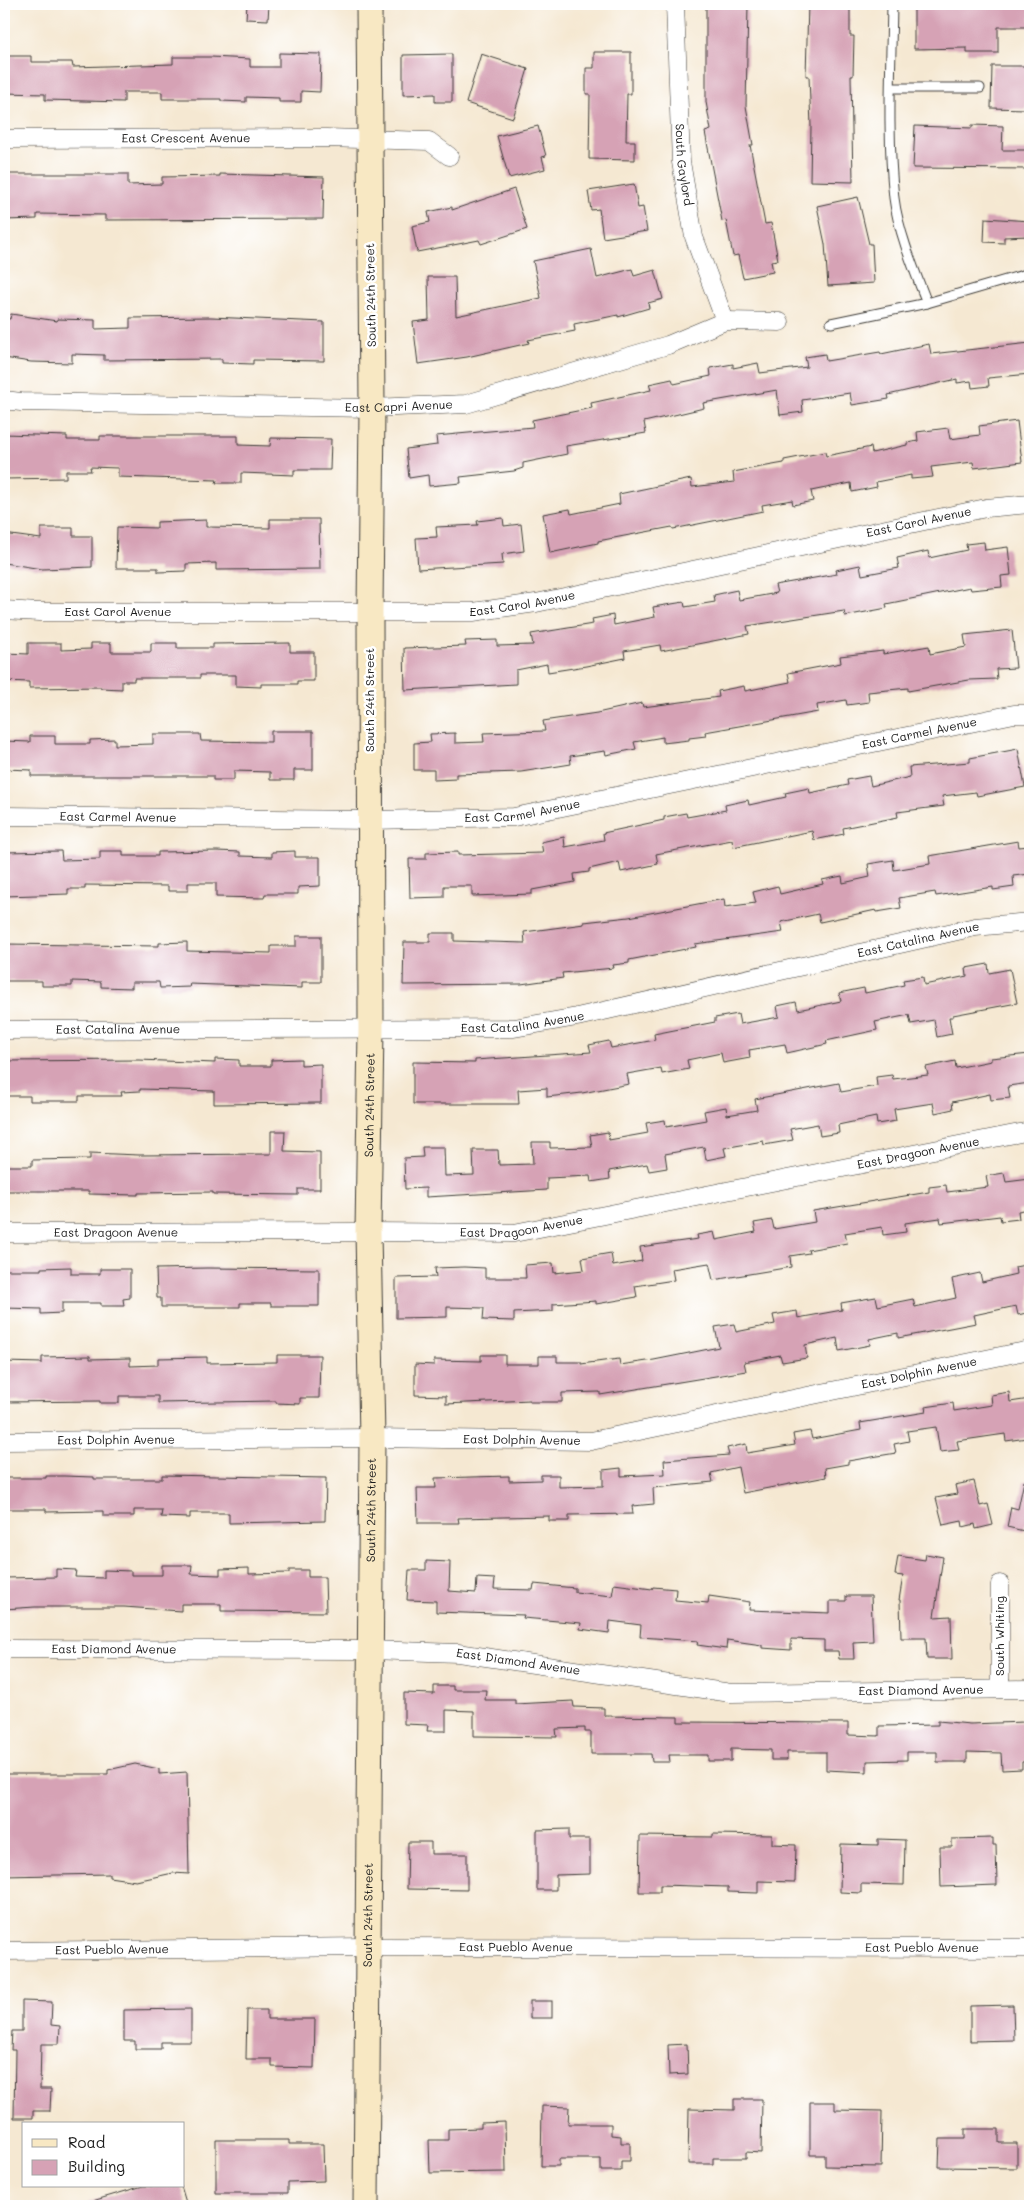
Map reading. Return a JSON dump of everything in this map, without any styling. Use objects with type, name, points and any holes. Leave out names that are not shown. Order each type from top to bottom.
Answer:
[{"type":"street","name":"South 24th Street","points":[[366,2206],[366,1946],[372,1438],[368,1232],[371,1029],[370,612],[372,408],[369,4]]},
{"type":"street","name":"South Gaylord","points":[[675,4],[680,162],[694,237],[726,321]]},
{"type":"street","name":"East Crescent Avenue","points":[[4,139],[369,139],[429,141],[449,156]]},
{"type":"street","name":"East Capri Avenue","points":[[4,400],[21,402],[372,408],[466,404],[668,345],[726,321],[780,322]]},
{"type":"street","name":"East Carol Avenue","points":[[4,610],[39,612],[473,612],[536,603],[986,508],[1030,504]]},
{"type":"street","name":"East Carmel Avenue","points":[[4,816],[371,820],[514,817],[1014,714],[1030,714]]},
{"type":"street","name":"East Catalina Avenue","points":[[4,1030],[514,1028],[587,1014],[975,927],[1030,922]]},
{"type":"street","name":"East Dragoon Avenue","points":[[4,1233],[368,1232],[514,1234],[1030,1131]]},
{"type":"street","name":"East Dolphin Avenue","points":[[4,1441],[372,1438],[591,1441],[1030,1350]]},
{"type":"street","name":"South Whiting","points":[[1000,1584],[1000,1690]]},
{"type":"street","name":"East Diamond Avenue","points":[[4,1649],[458,1652],[731,1693],[1030,1689]]},
{"type":"street","name":"East Pueblo Avenue","points":[[4,1951],[366,1946],[1030,1948]]},
{"type":"lane","points":[[892,4],[890,88],[894,199],[913,267],[927,303]]},
{"type":"lane","points":[[890,88],[980,88]]},
{"type":"lane","points":[[831,323],[927,303],[1030,273]]},
{"type":"building","points":[[247,4],[269,4],[268,20],[246,19]]},
{"type":"building","points":[[706,4],[748,4],[746,106],[753,145],[750,145],[765,224],[771,223],[778,260],[771,261],[773,272],[743,278],[738,255],[733,256],[726,220],[722,221],[705,132],[711,130],[706,102]]},
{"type":"building","points":[[808,4],[850,4],[850,36],[854,36],[853,76],[851,76],[853,182],[810,181],[811,126],[809,76],[806,76]]},
{"type":"building","points":[[1030,4],[1030,27],[998,27],[998,53],[967,53],[967,48],[914,49],[914,6]]},
{"type":"building","points":[[594,52],[631,52],[631,94],[627,94],[626,141],[635,141],[635,160],[589,159],[590,94],[586,94],[586,68],[594,68]]},
{"type":"building","points":[[279,53],[321,54],[320,92],[301,91],[301,102],[279,102],[279,98],[246,97],[246,102],[221,101],[221,99],[162,99],[162,92],[124,92],[124,102],[45,100],[45,94],[4,93],[4,56],[31,56],[31,62],[72,62],[73,67],[173,64],[173,57],[211,57],[250,59],[250,67],[279,67]]},
{"type":"building","points":[[452,54],[452,102],[435,102],[435,94],[403,95],[403,55]]},
{"type":"building","points":[[481,54],[528,69],[513,118],[466,103]]},
{"type":"building","points":[[992,66],[1027,66],[1026,109],[991,108]]},
{"type":"building","points":[[972,125],[1003,126],[1002,150],[1030,150],[1030,169],[913,168],[915,126],[972,128]]},
{"type":"building","points":[[538,126],[546,156],[542,157],[545,169],[509,178],[497,136]]},
{"type":"building","points":[[4,174],[128,174],[128,185],[162,184],[162,177],[220,176],[220,174],[324,177],[323,219],[105,220],[105,215],[37,214],[37,219],[4,220]]},
{"type":"building","points":[[634,184],[638,208],[643,207],[647,231],[603,238],[599,209],[591,210],[588,191]]},
{"type":"building","points":[[514,189],[527,229],[481,244],[479,240],[417,252],[412,226],[430,222],[428,212],[452,207],[452,210]]},
{"type":"building","points":[[858,197],[869,244],[872,244],[874,283],[828,286],[825,244],[817,206]]},
{"type":"building","points":[[985,218],[1030,221],[1030,236],[1004,237],[1004,243],[984,242]]},
{"type":"building","points":[[591,249],[597,278],[632,269],[634,276],[655,270],[663,299],[648,303],[649,308],[618,317],[618,315],[574,324],[575,331],[528,340],[529,343],[467,357],[418,364],[413,322],[429,320],[428,277],[455,277],[456,316],[541,298],[533,261]]},
{"type":"building","points":[[11,314],[57,321],[57,319],[95,320],[95,329],[130,328],[130,318],[211,317],[324,322],[324,361],[253,360],[253,364],[222,363],[222,359],[104,360],[104,355],[72,354],[72,363],[31,362],[4,358],[4,318],[10,319]]},
{"type":"building","points":[[1030,343],[1030,374],[988,378],[989,386],[972,388],[971,381],[957,383],[957,379],[888,395],[889,399],[852,405],[850,393],[802,400],[803,412],[780,415],[777,390],[703,403],[704,408],[644,422],[646,433],[566,446],[567,454],[523,463],[523,468],[514,471],[460,477],[461,483],[429,486],[428,475],[409,478],[406,449],[437,445],[436,436],[533,427],[532,420],[592,408],[591,403],[651,390],[649,384],[672,379],[674,384],[711,376],[710,368],[733,364],[733,368],[758,363],[760,373],[807,367],[805,357],[825,354],[826,361],[880,352],[881,354],[929,344],[931,354]]},
{"type":"building","points":[[1017,421],[1022,462],[974,468],[973,462],[931,467],[933,477],[911,479],[911,475],[876,482],[877,487],[852,492],[851,483],[811,491],[813,501],[793,505],[792,500],[762,505],[763,511],[673,529],[672,527],[598,541],[598,543],[550,553],[543,514],[570,509],[571,514],[620,504],[619,494],[691,479],[692,487],[734,482],[733,472],[784,463],[784,460],[825,452],[826,456],[871,447],[872,453],[918,441],[917,432],[948,428],[950,439],[980,435],[979,426]]},
{"type":"building","points":[[4,434],[67,436],[67,440],[100,440],[100,436],[238,436],[238,445],[270,446],[271,438],[331,439],[330,470],[294,470],[294,475],[241,473],[241,483],[216,483],[217,480],[118,477],[118,468],[90,467],[91,471],[66,471],[66,478],[4,479]]},
{"type":"building","points":[[503,518],[504,526],[521,524],[524,551],[502,554],[503,564],[418,569],[416,538],[437,537],[436,527],[478,525],[477,521]]},
{"type":"building","points":[[270,519],[319,519],[320,569],[216,570],[216,563],[186,564],[186,571],[158,572],[158,568],[116,568],[117,527],[157,528],[157,522],[206,520],[206,527],[270,528]]},
{"type":"building","points":[[41,528],[73,528],[73,536],[92,536],[92,567],[42,569],[4,563],[4,534],[41,539]]},
{"type":"building","points":[[984,542],[985,550],[1008,547],[1011,575],[1001,576],[1002,587],[971,590],[970,587],[886,604],[887,608],[845,616],[844,611],[747,626],[749,634],[661,651],[660,645],[624,651],[625,658],[586,666],[548,672],[547,664],[516,670],[516,684],[405,690],[404,648],[466,646],[465,641],[497,640],[497,646],[533,645],[531,634],[593,624],[592,619],[613,615],[614,625],[655,617],[653,607],[684,602],[685,607],[715,602],[714,595],[737,590],[739,600],[777,593],[775,585],[837,574],[836,570],[860,565],[862,575],[899,568],[897,558],[928,551],[929,558],[967,550],[966,544]]},
{"type":"building","points":[[1012,630],[1016,668],[996,669],[997,679],[969,680],[908,691],[908,688],[868,692],[869,702],[847,705],[846,700],[817,705],[818,712],[705,732],[706,736],[689,738],[689,740],[663,743],[663,737],[634,742],[636,749],[606,755],[605,751],[570,756],[571,764],[521,772],[456,774],[456,779],[434,780],[434,770],[414,770],[414,743],[431,742],[430,734],[455,733],[455,743],[484,742],[483,733],[545,731],[543,721],[597,713],[642,703],[643,707],[719,697],[718,691],[744,686],[745,691],[790,682],[788,673],[841,663],[840,656],[883,651],[883,654],[929,646],[930,654],[966,647],[964,635]]},
{"type":"building","points":[[28,643],[61,643],[61,650],[91,649],[91,643],[111,643],[111,652],[151,652],[151,643],[177,643],[177,648],[213,648],[213,644],[290,643],[290,652],[314,652],[314,681],[297,681],[297,684],[261,684],[261,687],[236,686],[236,675],[200,675],[200,678],[134,678],[134,681],[122,681],[122,689],[101,687],[29,688],[29,682],[4,681],[4,653],[28,654]]},
{"type":"building","points":[[271,731],[313,731],[313,770],[294,770],[294,780],[270,780],[270,772],[234,771],[234,780],[213,780],[213,776],[31,776],[31,770],[4,769],[4,741],[30,742],[30,736],[55,736],[55,744],[90,744],[90,740],[115,739],[115,745],[153,744],[153,734],[200,734],[201,741],[271,742]]},
{"type":"building","points":[[1018,749],[1025,787],[977,796],[976,792],[942,796],[944,806],[897,812],[898,817],[843,828],[844,834],[814,840],[812,831],[733,847],[732,840],[656,854],[658,864],[621,872],[619,862],[589,869],[589,872],[574,874],[575,882],[532,890],[532,894],[472,896],[472,886],[444,886],[444,897],[410,898],[409,859],[426,859],[426,853],[458,852],[458,855],[543,853],[541,842],[564,837],[565,847],[604,840],[603,833],[664,820],[664,817],[686,813],[687,817],[726,810],[725,805],[748,800],[749,805],[786,797],[785,793],[809,788],[810,793],[848,785],[847,780],[869,776],[871,786],[910,777],[909,767],[970,762],[970,758]]},
{"type":"building","points":[[1018,841],[1019,847],[1030,846],[1030,874],[1013,876],[1014,887],[993,890],[993,887],[936,896],[935,892],[899,898],[901,908],[877,912],[876,910],[820,922],[818,914],[781,922],[783,932],[695,944],[696,947],[629,960],[629,963],[613,965],[614,968],[562,973],[563,978],[521,984],[403,985],[404,942],[430,942],[430,933],[454,933],[454,941],[525,943],[524,932],[629,917],[724,899],[725,907],[756,903],[753,892],[778,886],[780,894],[823,884],[822,880],[842,876],[843,883],[870,877],[868,864],[893,860],[894,870],[930,864],[929,856]]},
{"type":"building","points":[[61,851],[62,860],[100,859],[100,851],[123,851],[123,856],[158,856],[158,852],[217,851],[240,852],[240,856],[272,857],[272,852],[295,851],[295,857],[320,857],[320,886],[298,887],[298,894],[265,894],[264,898],[216,897],[216,883],[188,883],[188,891],[168,891],[168,886],[85,885],[85,889],[68,889],[68,894],[4,896],[4,852]]},
{"type":"building","points":[[296,936],[321,936],[321,982],[302,982],[302,988],[189,984],[190,987],[160,988],[159,982],[132,982],[132,988],[101,987],[101,982],[72,981],[72,986],[42,986],[42,981],[4,981],[4,944],[159,946],[159,943],[187,942],[187,951],[271,953],[271,946],[296,946]]},
{"type":"building","points":[[988,964],[989,973],[1010,969],[1017,1003],[953,1015],[953,1017],[949,1017],[952,1034],[937,1037],[934,1020],[911,1024],[909,1015],[875,1022],[877,1030],[826,1041],[827,1044],[787,1053],[785,1044],[749,1050],[750,1058],[723,1063],[721,1053],[687,1060],[689,1069],[662,1074],[661,1068],[627,1074],[629,1084],[582,1093],[547,1097],[547,1088],[518,1090],[519,1104],[413,1104],[413,1062],[475,1063],[475,1060],[591,1052],[589,1045],[609,1041],[611,1048],[655,1040],[654,1034],[715,1022],[715,1018],[738,1014],[740,1024],[779,1017],[777,1006],[796,1002],[798,1010],[841,1001],[839,993],[864,988],[865,993],[904,985],[903,980],[923,977],[924,985],[967,976],[966,968]]},
{"type":"building","points":[[1030,1054],[1030,1083],[1008,1086],[1010,1098],[991,1100],[990,1094],[952,1102],[953,1109],[935,1113],[933,1103],[894,1109],[896,1121],[877,1124],[876,1117],[838,1125],[839,1133],[820,1136],[818,1124],[790,1129],[793,1140],[764,1145],[763,1141],[724,1148],[726,1156],[706,1160],[704,1147],[665,1154],[667,1168],[649,1171],[647,1164],[609,1171],[610,1179],[591,1182],[590,1176],[547,1178],[547,1190],[426,1197],[426,1188],[405,1189],[404,1158],[423,1157],[422,1147],[444,1147],[445,1176],[474,1175],[473,1150],[498,1150],[499,1165],[533,1164],[532,1142],[550,1142],[550,1148],[592,1147],[590,1135],[608,1132],[609,1140],[648,1133],[646,1123],[665,1120],[666,1127],[706,1120],[704,1111],[726,1107],[727,1115],[757,1110],[755,1099],[839,1083],[841,1092],[877,1086],[876,1077],[892,1075],[893,1079],[928,1075],[926,1067],[955,1061],[956,1068],[991,1061],[991,1058]]},
{"type":"building","points":[[215,1059],[239,1060],[239,1066],[271,1066],[271,1060],[301,1059],[301,1065],[321,1064],[321,1103],[214,1104],[214,1091],[140,1089],[140,1091],[121,1092],[122,1096],[79,1096],[79,1101],[30,1101],[30,1096],[4,1096],[4,1061],[139,1060],[215,1063]]},
{"type":"building","points":[[271,1131],[285,1131],[284,1151],[320,1152],[320,1189],[298,1189],[298,1195],[213,1194],[213,1192],[138,1193],[138,1195],[89,1194],[89,1191],[4,1191],[4,1166],[32,1166],[32,1160],[90,1159],[90,1153],[139,1155],[271,1154]]},
{"type":"building","points":[[1004,1173],[1006,1182],[1030,1179],[1030,1209],[1018,1211],[1019,1219],[1001,1221],[1000,1216],[941,1223],[940,1218],[905,1223],[906,1232],[883,1235],[882,1227],[845,1233],[847,1243],[808,1250],[809,1253],[790,1256],[791,1267],[713,1280],[709,1263],[672,1269],[674,1280],[635,1286],[637,1297],[596,1304],[596,1301],[553,1304],[553,1311],[514,1313],[514,1321],[483,1320],[484,1308],[447,1307],[447,1317],[396,1318],[396,1278],[436,1277],[435,1268],[485,1268],[485,1278],[526,1278],[525,1265],[553,1263],[554,1273],[584,1270],[582,1258],[611,1253],[613,1266],[642,1261],[640,1247],[698,1239],[697,1235],[714,1232],[716,1240],[756,1232],[754,1223],[772,1220],[774,1229],[815,1222],[813,1211],[929,1192],[929,1187],[946,1185],[947,1192],[988,1187],[986,1176]]},
{"type":"building","points":[[1030,1264],[1030,1312],[1018,1315],[1016,1306],[974,1315],[976,1323],[898,1338],[898,1333],[869,1339],[870,1345],[839,1351],[837,1338],[805,1345],[807,1358],[782,1362],[780,1355],[744,1362],[746,1371],[600,1395],[600,1392],[562,1393],[562,1402],[530,1402],[530,1400],[446,1404],[446,1396],[415,1395],[415,1364],[434,1365],[434,1360],[481,1361],[481,1355],[505,1355],[505,1364],[539,1364],[539,1356],[557,1356],[557,1362],[581,1362],[581,1364],[619,1359],[620,1365],[654,1360],[719,1347],[715,1327],[734,1324],[736,1332],[775,1324],[773,1315],[797,1311],[798,1318],[842,1310],[841,1303],[876,1297],[878,1306],[913,1299],[915,1307],[956,1298],[952,1279],[980,1273],[982,1282],[1016,1274],[1015,1267]]},
{"type":"building","points":[[71,1267],[71,1274],[100,1274],[100,1269],[130,1269],[130,1298],[123,1299],[124,1306],[101,1306],[101,1303],[62,1303],[62,1313],[41,1314],[41,1309],[4,1308],[4,1270],[41,1270],[41,1268]]},
{"type":"building","points":[[156,1269],[319,1269],[319,1306],[271,1306],[271,1303],[240,1303],[240,1307],[161,1307],[161,1298],[157,1298]]},
{"type":"building","points":[[277,1355],[320,1355],[319,1398],[300,1398],[300,1404],[276,1403],[276,1401],[158,1403],[158,1396],[119,1396],[119,1403],[100,1403],[100,1401],[4,1402],[4,1362],[42,1363],[42,1357],[90,1356],[90,1359],[130,1358],[130,1366],[158,1365],[158,1358],[207,1357],[207,1363],[277,1362]]},
{"type":"building","points":[[1009,1392],[1010,1402],[1030,1399],[1030,1428],[1026,1429],[1027,1438],[1006,1441],[1005,1434],[957,1441],[959,1450],[940,1452],[936,1427],[907,1431],[909,1441],[894,1444],[896,1453],[848,1461],[848,1464],[825,1468],[826,1477],[743,1493],[738,1467],[711,1473],[713,1482],[653,1488],[654,1504],[632,1506],[633,1514],[569,1515],[569,1521],[549,1521],[549,1516],[458,1518],[459,1523],[418,1523],[417,1488],[436,1488],[435,1478],[509,1476],[509,1481],[541,1480],[541,1475],[559,1475],[559,1487],[603,1486],[603,1470],[621,1468],[621,1476],[665,1474],[664,1460],[729,1455],[727,1448],[746,1444],[747,1453],[795,1445],[793,1434],[810,1431],[812,1439],[861,1430],[860,1423],[926,1412],[925,1407],[953,1403],[954,1411],[992,1405],[991,1395]]},
{"type":"building","points":[[162,1475],[326,1478],[325,1521],[229,1523],[229,1513],[190,1513],[190,1518],[161,1517],[162,1510],[134,1510],[134,1516],[103,1516],[103,1511],[46,1512],[46,1509],[4,1509],[4,1478],[64,1476],[94,1477],[94,1479],[162,1479]]},
{"type":"building","points":[[974,1481],[980,1506],[988,1504],[993,1525],[976,1529],[975,1524],[963,1527],[962,1521],[943,1525],[936,1498],[957,1494],[955,1485]]},
{"type":"building","points":[[1024,1481],[1030,1481],[1030,1525],[1025,1524],[1024,1531],[1007,1527],[1011,1507],[1018,1509]]},
{"type":"building","points":[[926,1554],[943,1557],[934,1617],[951,1616],[952,1659],[927,1659],[926,1638],[901,1638],[899,1600],[903,1576],[895,1575],[898,1556],[925,1560]]},
{"type":"building","points":[[426,1561],[450,1562],[449,1591],[476,1593],[477,1578],[495,1579],[494,1589],[533,1590],[534,1584],[575,1588],[575,1592],[612,1596],[614,1584],[652,1589],[653,1587],[676,1589],[675,1600],[708,1603],[709,1596],[750,1602],[749,1610],[830,1613],[830,1601],[846,1601],[846,1596],[871,1596],[873,1641],[853,1642],[854,1659],[839,1659],[838,1651],[824,1651],[824,1640],[791,1639],[791,1650],[762,1648],[762,1645],[727,1640],[726,1649],[697,1645],[698,1641],[640,1637],[641,1625],[610,1621],[609,1633],[580,1629],[581,1623],[523,1618],[524,1615],[436,1612],[436,1601],[407,1600],[409,1570],[426,1570]]},
{"type":"building","points":[[162,1565],[192,1565],[191,1574],[220,1575],[220,1569],[249,1568],[249,1574],[289,1573],[289,1570],[308,1570],[308,1577],[325,1577],[326,1612],[221,1611],[221,1604],[181,1604],[181,1611],[124,1607],[4,1609],[4,1578],[56,1577],[56,1569],[76,1570],[75,1577],[104,1578],[104,1570],[131,1571],[131,1575],[162,1575]]},
{"type":"building","points":[[434,1686],[453,1686],[453,1690],[486,1690],[485,1700],[515,1700],[515,1704],[573,1701],[574,1707],[604,1708],[604,1716],[678,1717],[678,1722],[848,1723],[848,1735],[879,1736],[879,1726],[938,1725],[938,1721],[970,1724],[1024,1722],[1024,1731],[1030,1731],[1030,1761],[1022,1762],[1022,1769],[1002,1770],[1001,1753],[967,1752],[967,1762],[937,1762],[937,1752],[907,1752],[907,1760],[867,1761],[867,1772],[826,1770],[826,1752],[787,1752],[787,1760],[771,1760],[771,1750],[731,1749],[731,1761],[708,1761],[708,1755],[669,1755],[670,1762],[652,1762],[651,1754],[591,1754],[591,1732],[585,1732],[585,1728],[556,1729],[557,1737],[474,1736],[474,1711],[446,1710],[446,1731],[427,1731],[428,1725],[404,1724],[404,1693],[434,1694]]},
{"type":"building","points":[[135,1764],[159,1769],[159,1774],[187,1772],[189,1874],[173,1873],[136,1881],[109,1877],[109,1874],[4,1876],[4,1774],[108,1774],[108,1770]]},
{"type":"building","points":[[569,1829],[569,1839],[590,1839],[590,1874],[556,1875],[556,1890],[537,1890],[537,1830]]},
{"type":"building","points":[[713,1834],[772,1835],[772,1844],[796,1845],[795,1882],[758,1881],[758,1893],[728,1892],[728,1887],[660,1885],[660,1892],[639,1892],[640,1836],[713,1837]]},
{"type":"building","points":[[993,1838],[993,1845],[996,1845],[997,1885],[941,1887],[940,1847],[952,1847],[952,1839]]},
{"type":"building","points":[[878,1839],[905,1840],[904,1885],[861,1884],[861,1893],[840,1892],[841,1844],[878,1845]]},
{"type":"building","points":[[408,1842],[431,1842],[431,1854],[467,1854],[467,1890],[407,1889]]},
{"type":"building","points":[[22,2001],[52,2002],[51,2025],[60,2026],[59,2044],[41,2044],[40,2089],[51,2089],[50,2111],[33,2111],[33,2118],[14,2118],[15,2050],[11,2050],[12,2031],[22,2031]]},
{"type":"building","points":[[530,2001],[552,2001],[552,2018],[530,2018]]},
{"type":"building","points":[[1013,2005],[1014,2040],[970,2041],[970,2006]]},
{"type":"building","points":[[191,2009],[191,2042],[161,2042],[161,2049],[135,2049],[135,2041],[124,2041],[124,2010]]},
{"type":"building","points":[[247,2010],[267,2010],[267,2019],[315,2019],[314,2068],[272,2067],[272,2059],[246,2059]]},
{"type":"building","points":[[687,2044],[688,2074],[669,2075],[668,2045]]},
{"type":"building","points":[[734,2099],[762,2099],[761,2153],[746,2152],[746,2158],[713,2158],[713,2164],[688,2164],[689,2109],[734,2110]]},
{"type":"building","points":[[810,2102],[835,2102],[835,2110],[882,2111],[881,2167],[825,2166],[825,2155],[810,2155]]},
{"type":"building","points":[[542,2106],[569,2107],[568,2124],[611,2124],[611,2135],[621,2136],[621,2143],[630,2143],[630,2161],[621,2161],[621,2171],[601,2171],[601,2159],[559,2159],[559,2166],[541,2166]]},
{"type":"building","points":[[505,2122],[506,2172],[430,2173],[429,2140],[448,2140],[448,2129],[481,2128],[481,2123]]},
{"type":"building","points":[[965,2129],[999,2129],[999,2143],[1017,2143],[1017,2168],[939,2167],[940,2139],[965,2139]]},
{"type":"building","points":[[216,2140],[289,2140],[289,2144],[323,2144],[324,2181],[288,2182],[288,2193],[216,2193]]},
{"type":"building","points":[[136,2188],[182,2188],[187,2206],[89,2206],[89,2202]]}]
